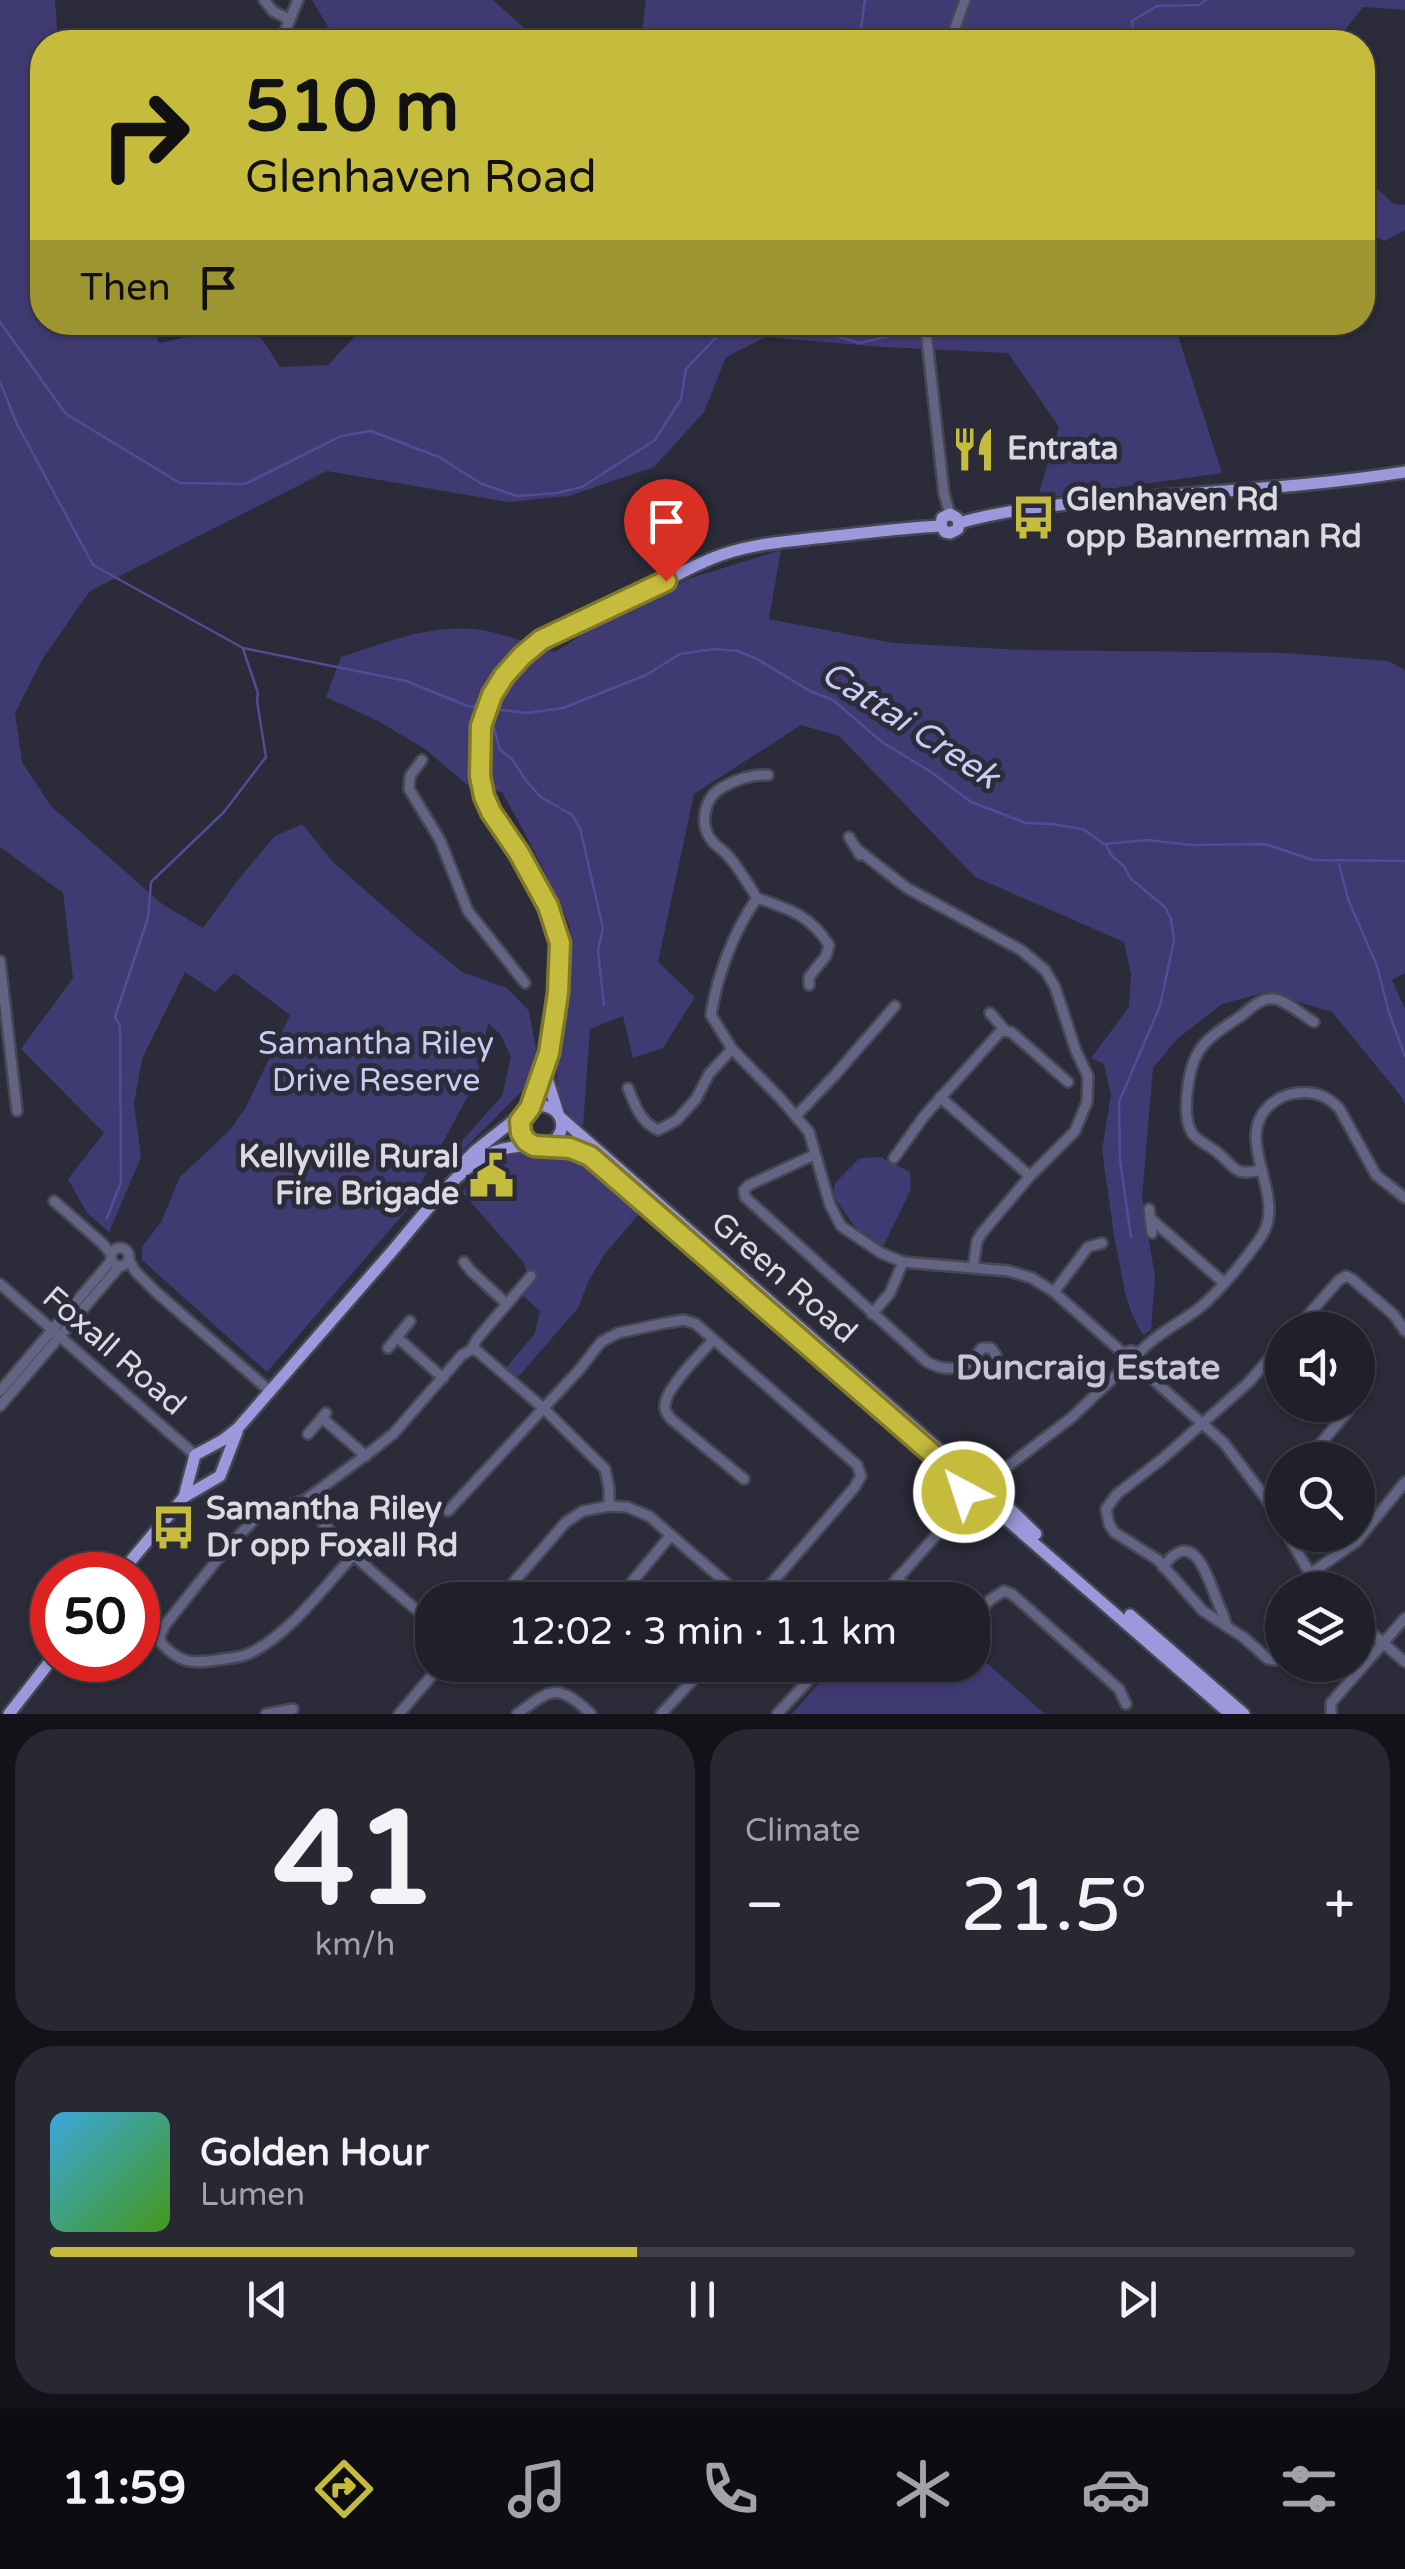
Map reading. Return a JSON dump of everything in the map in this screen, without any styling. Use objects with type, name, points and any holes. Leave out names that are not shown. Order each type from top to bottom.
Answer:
[{"type":"main road","points":[[184,1498],[198,1457],[238,1428],[435,1202],[481,1158],[506,1148],[548,1146],[558,1138],[562,1125],[547,1078],[560,976],[559,936],[548,906],[519,853],[491,812],[480,776],[481,726],[497,694],[525,662],[589,618],[691,568],[744,549],[940,526],[950,534],[958,530],[954,519],[1086,502],[1405,472]]},
{"type":"main road","points":[[539,1147],[526,1141],[520,1124],[549,1053]]},
{"type":"main road","points":[[435,1202],[468,1158],[527,1111],[545,1105],[559,1116]]},
{"type":"main road","name":"Green Road","points":[[559,1116],[952,1461],[974,1475]]},
{"type":"main road","name":"Green Road","points":[[539,1147],[570,1148],[590,1156],[936,1457],[966,1496]]},
{"type":"main road","points":[[139,1552],[184,1498],[220,1476],[238,1428]]},
{"type":"main road","points":[[198,1457],[220,1454],[225,1466]]},
{"type":"main road","points":[[198,1457],[200,1479],[210,1481]]},
{"type":"main road","points":[[1230,1714],[1005,1518],[966,1496],[967,1480],[982,1475],[992,1483],[1024,1523],[1244,1714]]},
{"type":"main road","points":[[981,1504],[992,1497],[992,1483]]},
{"type":"main road","points":[[9,1714],[34,1682]]},
{"type":"street","points":[[264,0],[273,11],[290,20]]},
{"type":"street","points":[[287,30],[298,0]]},
{"type":"street","points":[[955,30],[966,0]]},
{"type":"street","points":[[926,335],[944,494],[954,519]]},
{"type":"street","points":[[422,760],[410,776],[410,790],[440,840],[468,911],[525,984]]},
{"type":"street","points":[[768,775],[754,774],[712,793],[704,823],[710,840],[726,852],[757,898],[808,919],[829,945],[826,956],[809,977],[809,985]]},
{"type":"street","points":[[849,837],[858,850],[894,880],[1021,950],[1045,970],[1088,1076],[1087,1102],[1075,1131],[981,1234],[973,1268]]},
{"type":"street","points":[[757,898],[744,918],[711,1014],[732,1049],[809,1132],[830,1204],[841,1226],[881,1254],[903,1262],[1022,1274],[1041,1282],[1124,1354]]},
{"type":"street","points":[[0,961],[16,1112]]},
{"type":"street","points":[[1262,1170],[1243,1174],[1233,1169],[1192,1132],[1186,1107],[1191,1068],[1199,1049],[1208,1040],[1264,999],[1278,998],[1314,1022]]},
{"type":"street","points":[[796,1116],[895,1006]]},
{"type":"street","points":[[990,1013],[1068,1082]]},
{"type":"street","points":[[894,1158],[940,1097],[997,1033],[1005,1030]]},
{"type":"street","points":[[628,1088],[639,1114],[658,1130],[677,1120],[732,1049]]},
{"type":"street","points":[[1138,1354],[1150,1341],[1196,1310],[1268,1225],[1270,1210],[1256,1134],[1258,1120],[1274,1101],[1287,1094],[1317,1093],[1330,1100],[1339,1108],[1376,1175],[1405,1198]]},
{"type":"street","points":[[940,1097],[1030,1176]]},
{"type":"street","points":[[901,1148],[913,1157]]},
{"type":"street","points":[[814,1156],[749,1185],[744,1190],[745,1197],[932,1365],[947,1369],[977,1360]]},
{"type":"street","points":[[54,1202],[270,1391]]},
{"type":"street","points":[[1152,1234],[1149,1214],[1223,1282]]},
{"type":"street","points":[[1054,1292],[1088,1246],[1102,1243]]},
{"type":"street","points":[[0,1391],[118,1259]]},
{"type":"street","points":[[464,1262],[507,1304]]},
{"type":"street","points":[[872,1314],[890,1293],[903,1262]]},
{"type":"street","points":[[352,1557],[294,1620],[252,1652],[196,1664],[178,1657],[161,1642],[165,1626],[242,1531],[264,1513],[305,1500],[394,1433],[462,1355],[471,1350],[531,1276]]},
{"type":"street","points":[[1311,1312],[1346,1276],[1394,1315],[1405,1331]]},
{"type":"street","name":"Foxall Road","points":[[0,1284],[198,1457]]},
{"type":"street","points":[[448,1511],[601,1342],[618,1333],[684,1320],[696,1324],[857,1465],[861,1476],[773,1582]]},
{"type":"street","points":[[388,1348],[410,1322]]},
{"type":"street","points":[[0,1406],[56,1332]]},
{"type":"street","points":[[398,1338],[442,1378]]},
{"type":"street","points":[[714,1340],[672,1388],[664,1404],[672,1419],[744,1479]]},
{"type":"street","points":[[471,1350],[476,1350],[542,1407],[605,1469],[609,1506]]},
{"type":"street","points":[[1124,1354],[1138,1354],[1139,1367],[1134,1371],[1124,1368],[1124,1354]]},
{"type":"street","points":[[1265,1364],[1204,1424],[1117,1494],[1106,1509],[1114,1532],[1158,1560],[1202,1611],[1265,1656]]},
{"type":"street","points":[[1139,1367],[1224,1443],[1265,1497]]},
{"type":"street","points":[[992,1483],[1072,1418],[1124,1368]]},
{"type":"street","points":[[308,1434],[324,1416],[366,1456]]},
{"type":"street","points":[[1322,1442],[1339,1422]]},
{"type":"street","points":[[1313,1572],[1357,1540],[1405,1482]]},
{"type":"street","points":[[894,1582],[966,1496]]},
{"type":"street","points":[[305,1500],[352,1557],[415,1609]]},
{"type":"street","points":[[514,1582],[572,1518],[590,1508],[609,1506],[643,1512],[726,1582]]},
{"type":"street","points":[[632,1582],[671,1534]]},
{"type":"street","points":[[1163,1567],[1183,1552],[1192,1552],[1210,1578],[1226,1626]]},
{"type":"street","points":[[897,1578],[901,1582]]},
{"type":"street","points":[[990,1601],[1004,1591],[1012,1594],[1119,1689],[1126,1704]]},
{"type":"street","points":[[1332,1714],[1331,1703],[1405,1618]]},
{"type":"street","points":[[1375,1635],[1405,1662]]},
{"type":"street","points":[[399,1714],[426,1682]]},
{"type":"street","points":[[661,1714],[691,1682]]},
{"type":"street","points":[[777,1714],[809,1682]]},
{"type":"street","points":[[516,1714],[544,1693],[558,1692],[574,1698],[591,1714]]},
{"type":"street","points":[[266,1714],[294,1709]]},
{"type":"green space","name":"Samantha Riley Drive Reserve","points":[[0,0],[55,0],[57,30],[30,30],[30,335],[155,335],[159,343],[196,335],[260,335],[280,367],[328,365],[356,335],[1178,335],[1222,473],[1037,499],[1059,427],[1008,353],[766,337],[726,357],[704,412],[654,467],[569,496],[508,502],[327,471],[90,591],[43,658],[15,713],[22,762],[51,806],[162,904],[203,928],[275,836],[302,824],[333,862],[407,927],[462,972],[507,988],[529,1011],[538,1060],[524,1089],[447,1166],[444,1161],[502,1096],[511,1057],[500,1034],[488,1023],[476,1081],[406,1211],[267,1372],[142,1260],[142,1247],[161,1222],[180,1177],[229,1131],[245,1109],[290,1015],[234,973],[215,992],[185,972],[142,1059],[134,1104],[141,1157],[109,1232],[87,1213],[68,1179],[104,1133],[21,1049],[73,978],[63,893],[0,847]]},
{"type":"green space","points":[[312,0],[493,0],[527,30],[330,30]]},
{"type":"green space","points":[[646,0],[1405,0],[1405,10],[1363,7],[1345,30],[642,30]]},
{"type":"green space","points":[[1375,187],[1394,204],[1405,205],[1405,230],[1385,241],[1375,237]]},
{"type":"green space","points":[[781,550],[769,619],[893,643],[1022,650],[1285,653],[1388,661],[1405,670],[1405,973],[1392,980],[1405,1009],[1405,1105],[1332,1012],[1266,992],[1222,1004],[1177,1039],[1153,1068],[1142,1198],[1155,1277],[1151,1330],[1143,1335],[1125,1293],[1102,1150],[1111,1095],[1104,1064],[1091,1058],[1129,1007],[1131,974],[1124,942],[975,877],[839,736],[801,725],[694,794],[658,962],[695,997],[663,1048],[633,1058],[623,1016],[590,1029],[583,1126],[567,1111],[559,1090],[556,1064],[570,952],[569,926],[502,792],[471,788],[425,749],[326,697],[341,657],[376,645],[431,631],[469,629],[496,633],[555,652],[608,618],[691,578]]},
{"type":"green space","points":[[521,1150],[577,1160],[639,1214],[604,1255],[578,1308],[518,1377],[506,1368],[535,1333],[540,1311],[523,1296],[531,1286],[524,1263],[462,1192],[474,1179],[492,1193],[510,1172],[496,1159]]},
{"type":"green space","points":[[881,1157],[910,1172],[911,1189],[884,1245],[861,1232],[833,1195],[835,1183],[860,1158]]},
{"type":"green space","points":[[990,1666],[1045,1714],[792,1714],[820,1682],[990,1682]]},
{"type":"waterway","points":[[861,30],[865,0]]},
{"type":"waterway","points":[[1133,30],[1132,21],[1157,6],[1199,5],[1206,0]]},
{"type":"waterway","points":[[0,322],[66,414],[180,483],[245,484],[341,436],[371,431],[439,457],[482,484],[517,496],[582,487],[655,440],[681,399],[686,369],[718,335]]},
{"type":"waterway","points":[[833,335],[859,343],[895,335]]},
{"type":"waterway","name":"Cattai Creek","points":[[0,382],[17,424],[93,565],[243,648],[406,681],[468,706],[485,708]]},
{"type":"waterway","points":[[107,1218],[121,1182],[120,1026],[115,1017],[148,918],[151,882],[224,812],[266,757],[258,693],[243,649]]},
{"type":"waterway","name":"Cattai Creek","points":[[493,709],[527,713],[563,708],[646,675],[680,654],[714,649],[738,651],[833,700],[882,742],[971,802],[1026,823],[1083,829],[1104,844],[1148,840],[1191,845],[1265,844],[1313,860],[1405,861]]},
{"type":"waterway","points":[[491,717],[500,750],[512,759],[541,797],[572,815],[580,828],[603,928],[598,951],[604,1005]]},
{"type":"waterway","points":[[1106,846],[1130,878],[1165,907],[1174,940],[1160,1006],[1119,1102],[1120,1160],[1131,1237]]},
{"type":"waterway","points":[[1339,864],[1405,1056]]},
{"type":"place","name":"Entrata","points":[[974,449]]},
{"type":"place","name":"Glenhaven Rd opp Bannerman Rd","points":[[1033,518]]},
{"type":"place","name":"Kellyville Rural Fire Brigade","points":[[492,1175]]},
{"type":"place","name":"Samantha Riley Dr opp Foxall Rd","points":[[173,1527]]},
{"type":"district","name":"Duncraig Estate","points":[[1088,1368]]},
{"type":"route","points":[[666,581],[541,640],[504,676],[481,726],[480,776],[484,796],[548,906],[560,943],[549,1053],[530,1108],[520,1121],[521,1133],[534,1146],[570,1148],[590,1156],[936,1457],[964,1492]]}]
